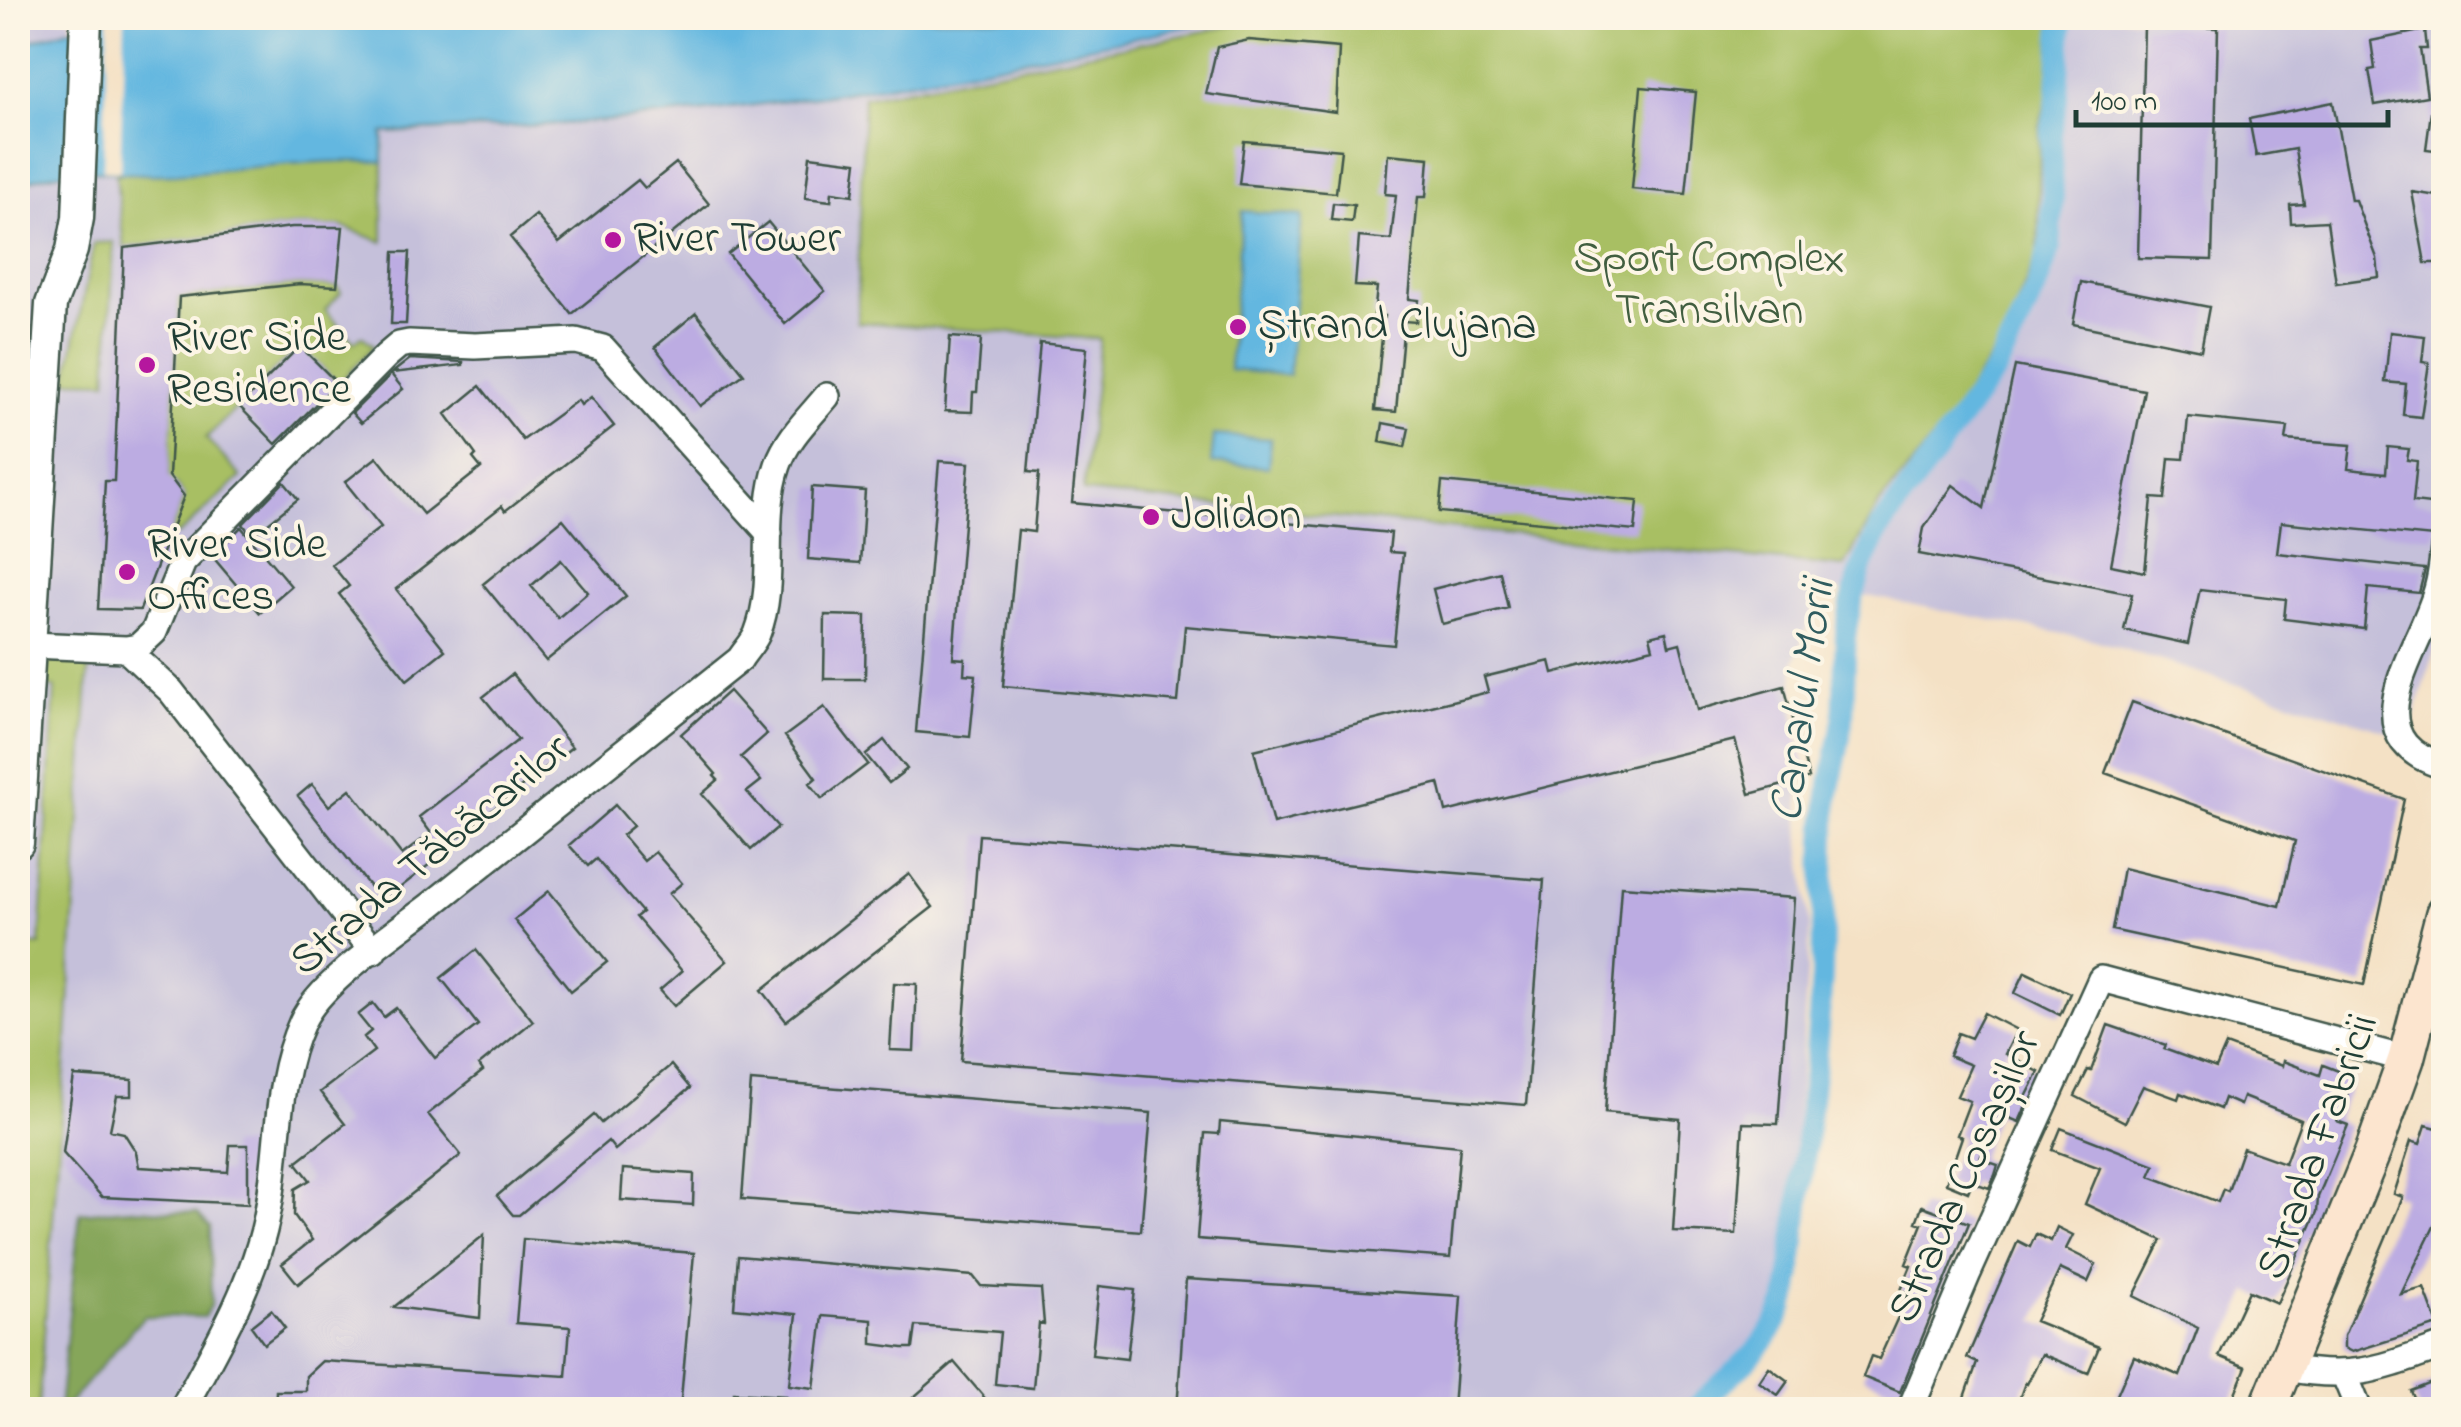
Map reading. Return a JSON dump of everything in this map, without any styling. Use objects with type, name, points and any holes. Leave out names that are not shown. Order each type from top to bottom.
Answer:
[{"type":"main road","name":"Strada Fabricii","points":[[2267,1410],[2406,1059],[2444,913]]},
{"type":"street","points":[[18,843],[52,304],[72,250],[82,177],[86,18]]},
{"type":"street","points":[[31,645],[138,647],[154,632],[182,562],[386,356],[409,342],[475,346],[576,341],[603,348],[769,533]]},
{"type":"street","name":"Strada Tăbăcarilor","points":[[182,1410],[230,1320],[253,1266],[264,1229],[281,1099],[301,1023],[322,993],[740,659],[756,636],[764,604],[770,496],[778,465],[789,441],[827,396]]},
{"type":"street","points":[[2444,548],[2433,604],[2410,653],[2394,710],[2395,724],[2406,747],[2415,755],[2444,766]]},
{"type":"street","points":[[126,649],[171,690],[373,951]]},
{"type":"street","name":"Strada Cosașilor","points":[[1910,1410],[2102,979],[2406,1059]]},
{"type":"street","points":[[2286,1368],[2345,1376],[2368,1373],[2444,1346]]},
{"type":"street","points":[[2345,1376],[2359,1410]]},
{"type":"shaded area","points":[[18,18],[71,18],[71,27],[18,45]]},
{"type":"shaded area","points":[[1229,18],[2443,18],[2443,625],[2408,738],[2095,640],[1821,587],[1793,665],[1801,843],[1810,928],[1788,1265],[1778,1310],[1743,1361],[1687,1409],[18,1409],[18,185],[63,171],[95,168],[134,173],[383,162],[382,133],[619,120],[796,99],[1014,63]]},
{"type":"green space","name":"Sport Complex Transilvan","points":[[1272,18],[2052,18],[2048,95],[2040,125],[2038,253],[2002,341],[1946,423],[1880,503],[1844,567],[1083,492],[1100,339],[857,322],[864,97]]},
{"type":"green space","points":[[519,126],[383,133],[383,242],[343,227],[292,227],[124,248],[116,175],[128,172],[81,171],[35,177],[70,128]]},
{"type":"green space","points":[[114,242],[107,381],[67,380],[94,243]]},
{"type":"green space","points":[[300,284],[337,286],[341,293],[325,310],[354,342],[362,336],[374,346],[338,384],[299,346],[206,438],[241,477],[179,534],[169,534],[184,496],[175,484],[168,484],[179,297]]},
{"type":"green space","points":[[50,660],[89,661],[66,1054],[38,1409],[18,1410],[19,944],[40,945],[55,688],[34,686],[39,671]]},
{"type":"green space","points":[[132,1209],[197,1213],[210,1227],[211,1304],[204,1317],[144,1316],[64,1409],[59,1409],[80,1213]]},
{"type":"water","points":[[1229,18],[1001,64],[772,103],[588,122],[383,133],[383,162],[305,163],[155,175],[78,171],[39,177],[18,185],[18,45],[94,21]]},
{"type":"water","points":[[1242,211],[1302,216],[1289,375],[1229,370]]},
{"type":"water","points":[[1214,435],[1271,439],[1268,467],[1211,463]]},
{"type":"pier","points":[[125,18],[120,171],[103,170],[108,19]]},
{"type":"building","points":[[2144,26],[2218,28],[2212,260],[2138,258]]},
{"type":"building","points":[[2425,30],[2427,49],[2420,49],[2427,96],[2375,105],[2369,70],[2375,69],[2371,41]]},
{"type":"building","points":[[1249,40],[1339,48],[1336,112],[1206,94],[1217,47]]},
{"type":"building","points":[[1641,87],[1696,92],[1686,194],[1632,189]]},
{"type":"building","points":[[2433,97],[2444,98],[2444,151],[2426,149]]},
{"type":"building","points":[[2333,102],[2351,200],[2355,200],[2377,258],[2379,277],[2336,283],[2327,221],[2291,223],[2290,205],[2304,204],[2295,149],[2256,156],[2249,119]]},
{"type":"building","points":[[1244,141],[1341,150],[1336,193],[1239,184]]},
{"type":"building","points":[[1388,154],[1429,158],[1426,197],[1418,197],[1409,299],[1419,300],[1416,322],[1404,321],[1396,412],[1375,410],[1384,316],[1374,316],[1377,287],[1355,286],[1359,237],[1391,240],[1396,195],[1385,194]]},
{"type":"building","points":[[810,156],[857,162],[853,195],[832,192],[831,201],[805,198]]},
{"type":"building","name":"River Tower","points":[[676,163],[709,204],[572,314],[510,237],[536,215],[559,243],[638,180],[645,188]]},
{"type":"building","points":[[2412,192],[2444,197],[2444,263],[2425,263]]},
{"type":"building","points":[[1333,203],[1354,205],[1352,222],[1331,220]]},
{"type":"building","points":[[768,222],[825,291],[785,324],[728,254]]},
{"type":"building","name":"River Side Residence","points":[[292,227],[343,227],[337,286],[300,284],[179,297],[169,476],[184,496],[140,610],[98,609],[105,481],[114,481],[124,248]]},
{"type":"building","points":[[394,252],[410,252],[406,324],[391,324]]},
{"type":"building","points":[[2081,282],[2209,307],[2201,350],[2073,324]]},
{"type":"building","points":[[696,313],[744,374],[700,406],[655,347]]},
{"type":"building","points":[[2390,332],[2425,336],[2422,362],[2429,363],[2421,417],[2403,415],[2406,384],[2385,382]]},
{"type":"building","points":[[950,337],[981,339],[972,412],[945,411]]},
{"type":"building","name":"Jolidon","points":[[1040,343],[1087,348],[1072,503],[1391,533],[1389,552],[1403,553],[1394,645],[1185,626],[1178,702],[1003,686],[1018,530],[1034,532],[1039,473],[1028,472]]},
{"type":"building","points":[[300,346],[337,383],[276,444],[239,406]]},
{"type":"building","points":[[410,359],[463,362],[463,365],[392,373]]},
{"type":"building","points":[[2015,366],[2144,390],[2111,565],[2145,572],[2152,498],[2165,499],[2169,458],[2184,459],[2188,417],[2288,427],[2286,440],[2351,445],[2348,469],[2386,473],[2388,447],[2409,449],[2407,460],[2417,461],[2413,502],[2439,505],[2433,537],[2281,522],[2277,553],[2425,569],[2419,593],[2368,588],[2364,629],[2284,619],[2286,599],[2200,589],[2188,644],[2124,630],[2132,594],[1919,554],[1924,528],[1953,485],[1984,508]]},
{"type":"building","points":[[391,374],[403,389],[361,423],[352,413]]},
{"type":"building","points":[[480,386],[523,440],[578,400],[581,405],[591,397],[614,426],[396,589],[445,650],[407,680],[339,594],[349,586],[332,565],[381,527],[345,482],[377,457],[423,514],[481,468],[446,414]]},
{"type":"building","points":[[1383,423],[1409,428],[1405,447],[1380,442]]},
{"type":"building","points":[[939,461],[969,463],[953,658],[965,659],[964,674],[976,675],[970,737],[916,732]]},
{"type":"building","points":[[284,482],[298,499],[252,536],[243,524]]},
{"type":"building","points":[[1442,482],[1638,501],[1635,531],[1439,512]]},
{"type":"building","points":[[812,487],[865,491],[860,563],[808,559]]},
{"type":"building","points":[[563,519],[626,596],[546,661],[483,584]],"holes":[[[561,560],[588,592],[558,618],[531,586]]]},
{"type":"building","points":[[241,527],[291,586],[260,613],[212,556]]},
{"type":"building","points":[[1500,572],[1508,608],[1442,624],[1433,589]]},
{"type":"building","points":[[825,615],[866,616],[865,679],[824,679]]},
{"type":"building","points":[[1666,632],[1669,646],[1680,643],[1697,710],[1784,686],[1809,778],[1750,794],[1735,740],[1446,812],[1439,783],[1273,824],[1254,750],[1488,692],[1484,677],[1550,661],[1553,673],[1653,648],[1650,636]]},
{"type":"building","points":[[512,674],[572,747],[382,902],[298,796],[312,784],[329,806],[350,789],[402,855],[431,833],[419,817],[518,740],[483,697]]},
{"type":"building","points":[[729,691],[767,734],[741,757],[761,781],[747,792],[778,827],[751,850],[702,794],[718,780],[716,774],[681,734]]},
{"type":"building","points":[[2132,702],[2404,799],[2364,985],[2112,930],[2123,868],[2280,906],[2295,841],[2105,773]]},
{"type":"building","points":[[824,707],[868,764],[822,799],[810,783],[816,778],[785,736]]},
{"type":"building","points":[[884,740],[907,769],[889,783],[866,755]]},
{"type":"building","points":[[615,805],[633,826],[622,835],[644,861],[655,852],[682,883],[669,894],[727,961],[674,1006],[660,990],[682,971],[636,917],[642,912],[596,859],[588,866],[569,845]]},
{"type":"building","points":[[979,835],[1544,880],[1526,1105],[961,1061]]},
{"type":"building","points":[[909,874],[933,907],[786,1021],[762,990]]},
{"type":"building","points":[[1621,886],[1794,898],[1778,1124],[1743,1123],[1736,1234],[1673,1231],[1680,1119],[1605,1112]]},
{"type":"building","points":[[549,891],[607,962],[571,991],[514,920]]},
{"type":"building","points":[[476,950],[533,1021],[479,1065],[483,1071],[428,1114],[461,1155],[298,1284],[282,1264],[312,1240],[294,1215],[295,1189],[310,1180],[296,1162],[345,1124],[320,1092],[374,1051],[364,1037],[371,1031],[358,1015],[373,1003],[384,1017],[396,1008],[435,1058],[478,1025],[441,978]]},
{"type":"building","points":[[2025,972],[2070,993],[2060,1015],[2015,993]]},
{"type":"building","points":[[894,983],[917,984],[914,1051],[890,1050]]},
{"type":"building","points":[[1984,1013],[2017,1030],[2005,1054],[2039,1072],[2023,1103],[2027,1104],[2019,1122],[1997,1113],[1980,1159],[1998,1165],[1989,1188],[1972,1182],[1968,1192],[1946,1183],[1970,1101],[1957,1096],[1971,1065],[1949,1056],[1958,1033],[1971,1038]]},
{"type":"building","points":[[2108,1025],[2216,1068],[2226,1045],[2282,1066],[2283,1061],[2320,1075],[2323,1065],[2354,1077],[2337,1121],[2348,1125],[2318,1197],[2317,1212],[2277,1303],[2249,1291],[2219,1356],[2246,1367],[2228,1410],[2153,1410],[2117,1395],[2134,1356],[2180,1376],[2198,1328],[2134,1296],[2162,1240],[2085,1204],[2100,1168],[2052,1150],[2061,1128],[2155,1165],[2150,1176],[2218,1202],[2223,1189],[2228,1191],[2243,1148],[2285,1163],[2301,1120],[2243,1097],[2240,1105],[2224,1098],[2220,1109],[2180,1093],[2178,1099],[2143,1086],[2125,1122],[2075,1096],[2088,1070],[2091,1071]]},
{"type":"building","points":[[671,1065],[690,1088],[615,1150],[608,1141],[519,1215],[513,1215],[497,1196],[594,1115],[601,1123]]},
{"type":"building","points":[[74,1076],[132,1080],[132,1096],[117,1096],[110,1130],[124,1133],[136,1152],[139,1167],[228,1172],[230,1145],[248,1145],[248,1204],[102,1197],[63,1153]]},
{"type":"building","points":[[751,1081],[1151,1113],[1141,1231],[742,1199]]},
{"type":"building","points":[[1220,1122],[1460,1146],[1450,1258],[1197,1239],[1205,1133],[1219,1134]]},
{"type":"building","points":[[2426,1125],[2444,1130],[2444,1206],[2401,1294],[2424,1288],[2438,1325],[2352,1352],[2344,1348],[2344,1336],[2403,1197],[2394,1194],[2411,1141],[2420,1144]]},
{"type":"building","points":[[623,1169],[694,1174],[693,1205],[621,1200]]},
{"type":"building","points":[[1922,1206],[1969,1223],[1900,1392],[1863,1377],[1871,1356],[1879,1359],[1909,1293],[1901,1290],[1911,1266],[1906,1264],[1922,1224],[1916,1222]]},
{"type":"building","points":[[2057,1227],[2073,1235],[2066,1249],[2096,1264],[2088,1282],[2060,1269],[2035,1321],[2099,1347],[2088,1373],[2042,1354],[2015,1410],[1971,1410],[1962,1406],[1977,1363],[1967,1358],[2018,1241],[2030,1247],[2036,1234],[2051,1241]]},
{"type":"building","points":[[484,1235],[480,1318],[394,1307]]},
{"type":"building","points":[[523,1239],[694,1253],[680,1410],[275,1410],[276,1391],[306,1391],[306,1376],[322,1361],[566,1376],[570,1327],[516,1323]]},
{"type":"building","points":[[738,1256],[973,1276],[981,1286],[1041,1289],[1044,1324],[1039,1323],[1033,1388],[995,1384],[1000,1332],[916,1326],[913,1348],[903,1348],[872,1344],[872,1320],[823,1316],[814,1388],[789,1385],[797,1314],[734,1308]]},
{"type":"building","points":[[1186,1279],[1461,1296],[1453,1410],[1177,1410]]},
{"type":"building","points":[[1099,1286],[1135,1290],[1127,1359],[1092,1355]]},
{"type":"building","points":[[271,1310],[285,1328],[264,1344],[251,1326]]},
{"type":"building","points":[[954,1362],[995,1410],[899,1410]]},
{"type":"building","points":[[1769,1367],[1788,1381],[1778,1395],[1759,1382]]},
{"type":"building","points":[[2444,1378],[2444,1410],[2419,1410],[2411,1391]]},
{"type":"building","points":[[734,1393],[786,1396],[786,1410],[734,1410]]},
{"type":"waterway","name":"Canalul Morii","points":[[1694,1410],[1762,1343],[1782,1312],[1789,1292],[1815,1065],[1828,799],[1843,720],[1846,630],[1851,604],[1879,530],[1997,368],[2035,291],[2050,247],[2051,134],[2058,93],[2062,18]]},
{"type":"place","name":"River Tower","points":[[613,240]]},
{"type":"place","name":"Ștrand Clujana","points":[[1238,327]]},
{"type":"place","name":"River Side Residence","points":[[147,365]]},
{"type":"place","name":"Jolidon","points":[[1151,517]]},
{"type":"place","name":"River Side Offices","points":[[127,572]]}]
